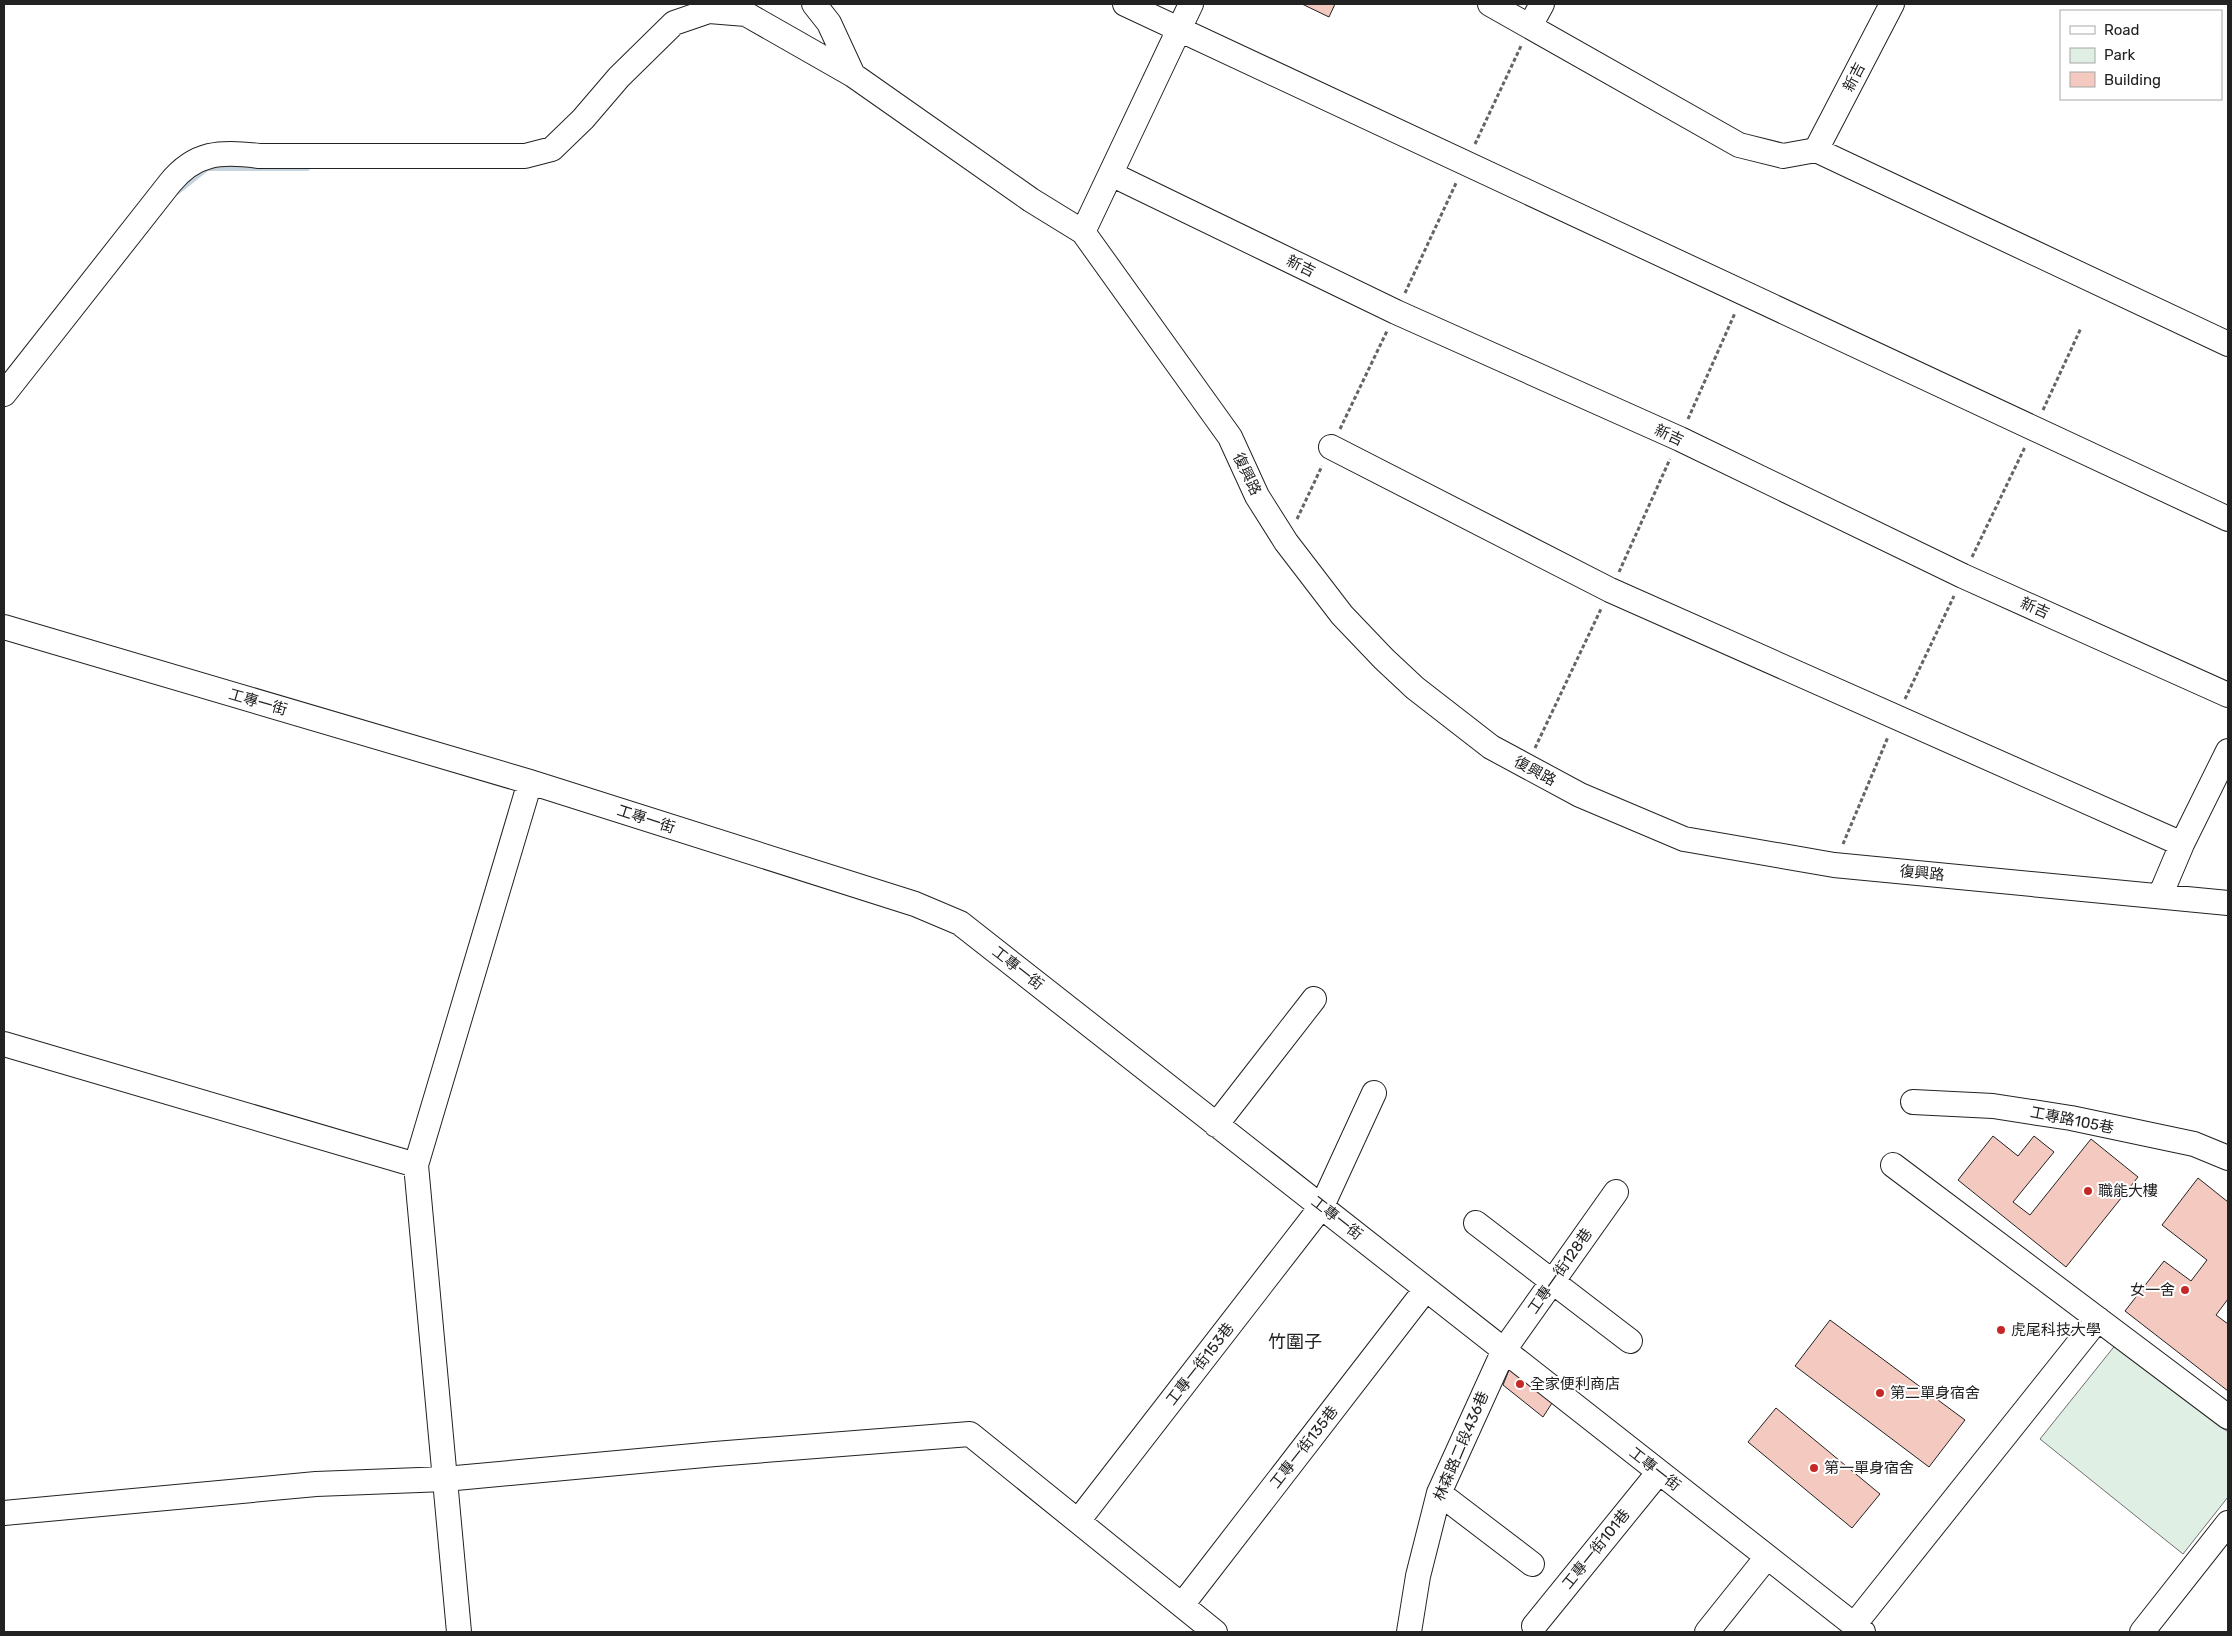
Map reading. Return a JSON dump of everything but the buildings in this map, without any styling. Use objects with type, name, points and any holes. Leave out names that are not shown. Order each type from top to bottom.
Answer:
[{"type":"street","points":[[814,4],[829,23],[853,74]]},
{"type":"street","points":[[1125,4],[2228,519]]},
{"type":"street","points":[[4,394],[181,169],[198,158],[239,154],[258,156],[525,156],[552,149],[583,119],[619,77],[674,22],[709,11],[746,14],[853,74],[1032,200],[1083,232],[1191,4]]},
{"type":"street","points":[[1490,4],[1739,145],[1783,156],[1816,150],[2228,344]]},
{"type":"street","points":[[1530,26],[1542,4]]},
{"type":"street","name":"新吉","points":[[1816,150],[1892,4]]},
{"type":"street","name":"新吉","points":[[1111,174],[1396,312],[1680,440],[1963,576],[2228,695]]},
{"type":"street","name":"復興路","points":[[1083,232],[1230,437],[1257,496],[1286,542],[1342,615],[1415,688],[1491,747],[1580,795],[1684,839],[1834,865],[2228,903]]},
{"type":"street","points":[[1331,448],[1610,590],[2182,844]]},
{"type":"street","name":"工專一街","points":[[4,627],[530,782],[915,904],[960,923],[1858,1629]]},
{"type":"street","points":[[2160,896],[2182,844],[2228,751]]},
{"type":"street","points":[[459,1632],[416,1165],[530,782]]},
{"type":"street","points":[[1216,1124],[1314,999]]},
{"type":"street","points":[[4,1044],[416,1165]]},
{"type":"street","name":"工專一街153巷","points":[[1078,1521],[1322,1206],[1374,1093]]},
{"type":"street","name":"工專路105巷","points":[[1913,1102],[1993,1106],[2071,1118],[2194,1144],[2228,1158]]},
{"type":"street","points":[[1893,1165],[2228,1417]]},
{"type":"street","name":"工專一街128巷","points":[[1504,1350],[1616,1192]]},
{"type":"street","points":[[1476,1223],[1630,1342]]},
{"type":"street","name":"工專一街135巷","points":[[1182,1605],[1426,1289]]},
{"type":"street","points":[[1858,1629],[2098,1319]]},
{"type":"street","name":"林森路二段436巷","points":[[1409,1632],[1418,1576],[1438,1494],[1504,1350]]},
{"type":"street","points":[[4,1513],[316,1484],[446,1479],[715,1454],[970,1434],[1215,1632]]},
{"type":"street","name":"工專一街101巷","points":[[1534,1626],[1659,1472]]},
{"type":"street","points":[[1438,1494],[1532,1564]]},
{"type":"street","points":[[2142,1632],[2228,1523]]},
{"type":"street","points":[[1707,1632],[1767,1557]]},
{"type":"path","points":[[1286,542],[1530,26]]},
{"type":"path","points":[[1527,766],[1680,440],[1745,292]]},
{"type":"green space","points":[[2117,1343],[2228,1432],[2228,1497],[2183,1554],[2040,1439]]},
{"type":"waterway","points":[[177,192],[207,168],[307,168]]},
{"type":"place","name":"職能大樓","points":[[2088,1191]]},
{"type":"place","name":"女一舍","points":[[2185,1290]]},
{"type":"place","name":"虎尾科技大學","points":[[2001,1330]]},
{"type":"place","name":"全家便利商店","points":[[1520,1384]]},
{"type":"place","name":"第二單身宿舍","points":[[1880,1393]]},
{"type":"place","name":"第一單身宿舍","points":[[1814,1468]]},
{"type":"district","name":"竹圍子","points":[[1295,1342]]}]
